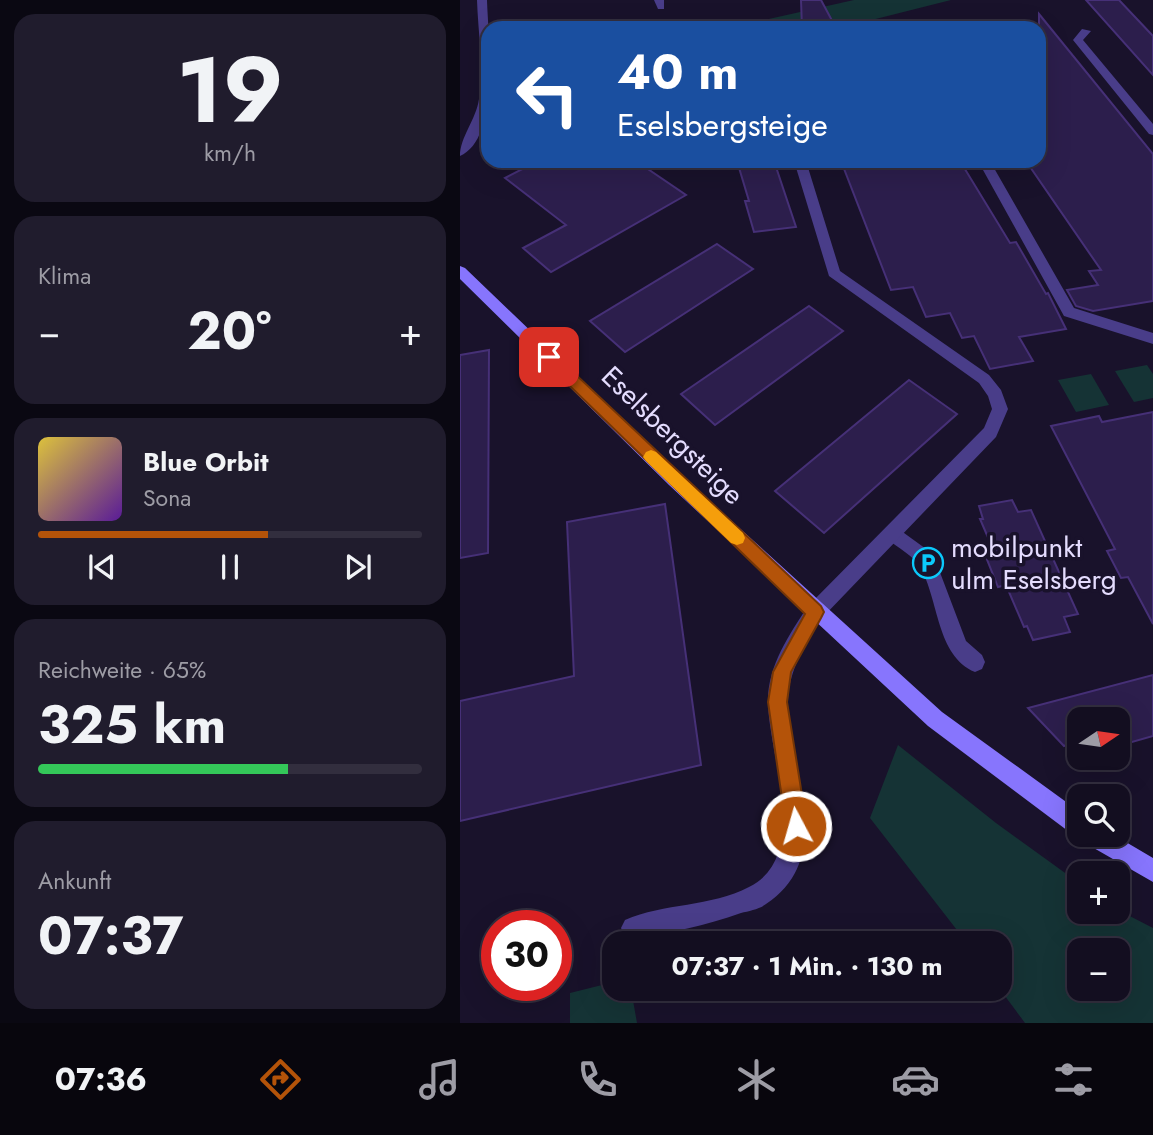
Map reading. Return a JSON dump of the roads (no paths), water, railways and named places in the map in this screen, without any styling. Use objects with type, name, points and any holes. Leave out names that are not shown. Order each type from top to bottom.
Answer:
[{"type":"street","points":[[482,0],[483,21]]},
{"type":"street","points":[[1086,31],[1078,40],[1153,132]]},
{"type":"street","points":[[460,152],[473,137],[481,112]]},
{"type":"street","points":[[633,928],[720,909],[758,896],[786,868],[796,826],[778,702],[782,672],[794,645],[815,612],[990,432],[1000,409],[995,394],[984,379],[834,273],[802,168]]},
{"type":"street","points":[[988,168],[1069,312],[1153,339]]},
{"type":"street","name":"Eselsbergsteige","points":[[460,271],[815,612],[935,719],[1067,815]]},
{"type":"street","points":[[893,533],[927,560],[959,647],[975,662]]},
{"type":"street","points":[[1114,847],[1153,871]]},
{"type":"place","name":"mobilpunkt ulm Eselsberg","points":[[928,563]]}]
